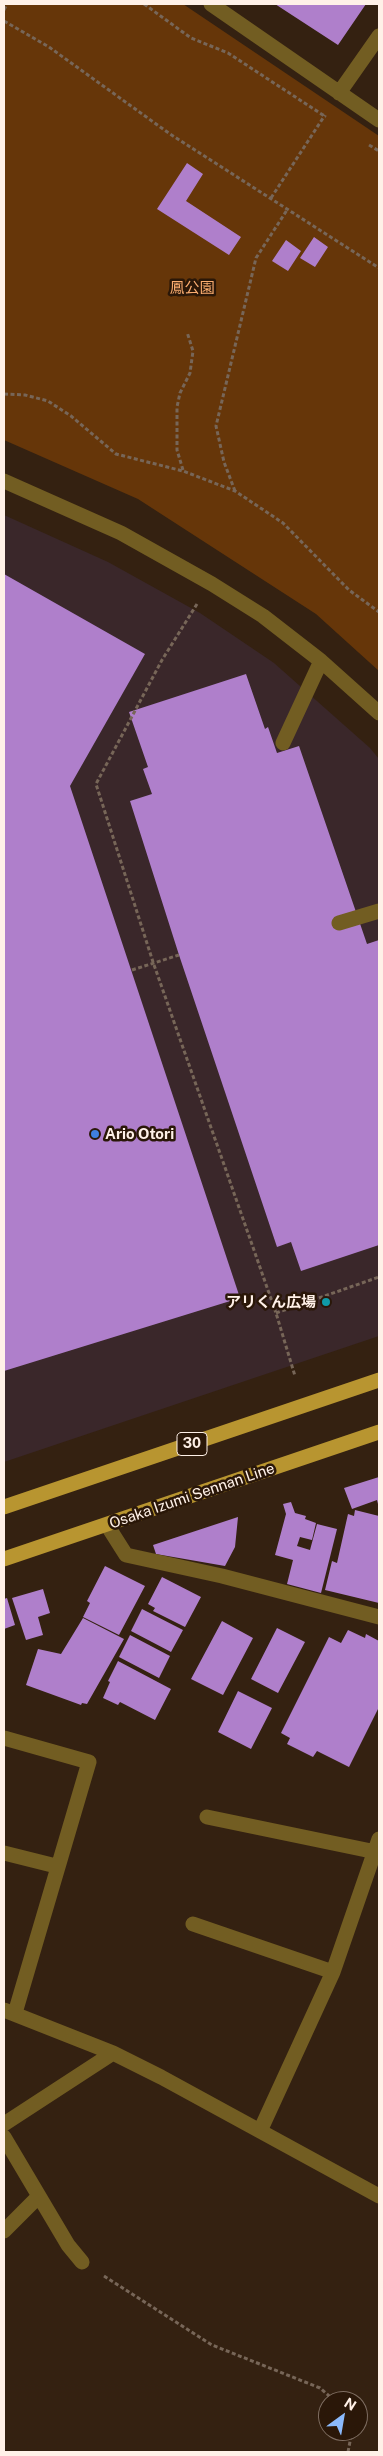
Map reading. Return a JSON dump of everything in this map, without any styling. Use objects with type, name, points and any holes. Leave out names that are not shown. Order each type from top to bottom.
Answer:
[{"type":"main road","name":"30","points":[[4,1507],[379,1380]]},
{"type":"main road","name":"Osaka Izumi Sennan Line","points":[[4,1559],[379,1432]]},
{"type":"street","points":[[211,4],[379,120]]},
{"type":"street","points":[[339,93],[379,36]]},
{"type":"street","points":[[4,482],[121,532],[263,616],[321,660],[379,713]]},
{"type":"street","points":[[283,743],[321,660]]},
{"type":"street","points":[[339,923],[379,911]]},
{"type":"street","points":[[107,1525],[126,1555],[222,1576],[379,1617]]},
{"type":"street","points":[[4,1738],[89,1762],[9,2012],[113,2053],[161,2077],[379,2196]]},
{"type":"street","points":[[207,1817],[378,1846],[333,1972],[260,2131]]},
{"type":"street","points":[[4,1853],[56,1866]]},
{"type":"street","points":[[193,1924],[333,1972]]},
{"type":"street","points":[[4,2124],[113,2053]]},
{"type":"street","points":[[4,2137],[68,2245],[82,2262]]},
{"type":"street","points":[[4,2232],[39,2196]]},
{"type":"path","points":[[4,10],[7,4]]},
{"type":"path","points":[[144,4],[191,38],[228,53],[332,121]]},
{"type":"path","points":[[4,21],[49,47],[170,134],[379,268]]},
{"type":"path","points":[[271,198],[339,93]]},
{"type":"path","points":[[364,141],[379,151]]},
{"type":"path","points":[[235,491],[224,462],[216,426],[256,258],[287,210]]},
{"type":"path","points":[[183,471],[177,450],[177,407],[180,393],[190,373],[193,351],[187,332]]},
{"type":"path","points":[[4,394],[25,395],[48,401],[71,416],[116,454],[183,471],[235,491],[283,523],[349,590],[379,612]]},
{"type":"path","points":[[199,602],[162,660],[96,784],[153,962],[276,1313],[295,1376]]},
{"type":"path","points":[[132,970],[178,955]]},
{"type":"path","points":[[276,1313],[379,1277]]},
{"type":"path","points":[[82,2262],[212,2345],[324,2391]]},
{"type":"shaded area","points":[[4,515],[108,562],[200,613],[274,663],[370,748],[379,759],[379,1336],[4,1462]]},
{"type":"green space","name":"鳳公園","points":[[4,4],[183,4],[379,136],[379,671],[316,614],[138,499],[4,440]]},
{"type":"building","points":[[275,4],[366,4],[338,45]]},
{"type":"building","points":[[187,163],[203,174],[186,201],[241,237],[229,255],[157,209]]},
{"type":"building","points":[[314,237],[328,247],[315,267],[300,258]]},
{"type":"building","points":[[286,240],[301,251],[288,271],[272,261]]},
{"type":"building","name":"Ario Otori","points":[[4,574],[145,654],[70,786],[240,1298],[4,1371]]},
{"type":"building","points":[[246,674],[265,729],[268,727],[277,753],[299,746],[367,944],[379,940],[379,1245],[301,1271],[291,1242],[277,1247],[179,955],[130,801],[152,794],[143,769],[148,767],[129,712]]},
{"type":"building","points":[[379,1477],[379,1508],[377,1500],[352,1509],[344,1488]]},
{"type":"building","points":[[291,1502],[295,1513],[306,1516],[305,1519],[316,1523],[312,1540],[300,1537],[297,1546],[310,1550],[317,1524],[337,1529],[321,1593],[287,1584],[293,1560],[275,1555],[286,1514],[283,1504]]},
{"type":"building","points":[[355,1510],[379,1516],[379,1603],[325,1590],[332,1561],[337,1563],[348,1514],[354,1516]]},
{"type":"building","points":[[238,1517],[235,1547],[225,1566],[156,1554],[153,1545]]},
{"type":"building","points":[[105,1566],[145,1586],[119,1635],[83,1617],[90,1603],[87,1601]]},
{"type":"building","points":[[162,1577],[201,1597],[185,1627],[153,1611],[155,1608],[148,1604]]},
{"type":"building","points":[[43,1589],[50,1613],[38,1617],[43,1635],[26,1640],[12,1598]]},
{"type":"building","points":[[7,1598],[15,1625],[4,1629],[4,1599]]},
{"type":"building","points":[[142,1609],[183,1630],[171,1652],[131,1631]]},
{"type":"building","points":[[83,1618],[124,1639],[87,1704],[82,1703],[81,1705],[26,1685],[38,1649],[61,1654]]},
{"type":"building","points":[[222,1621],[253,1638],[223,1695],[191,1679]]},
{"type":"building","points":[[277,1628],[305,1642],[278,1693],[251,1679]]},
{"type":"building","points":[[348,1630],[365,1638],[366,1634],[379,1641],[379,1707],[349,1767],[317,1751],[313,1757],[287,1744],[290,1738],[281,1733],[329,1637],[341,1643]]},
{"type":"building","points":[[130,1635],[170,1656],[159,1678],[119,1657]]},
{"type":"building","points":[[118,1661],[171,1689],[155,1720],[120,1702],[118,1705],[103,1698],[110,1682],[108,1681]]},
{"type":"building","points":[[238,1691],[272,1708],[251,1749],[218,1732]]},
{"type":"place","name":"Ario Otori","points":[[95,1134]]},
{"type":"place","name":"アリくん広場","points":[[326,1302]]}]
